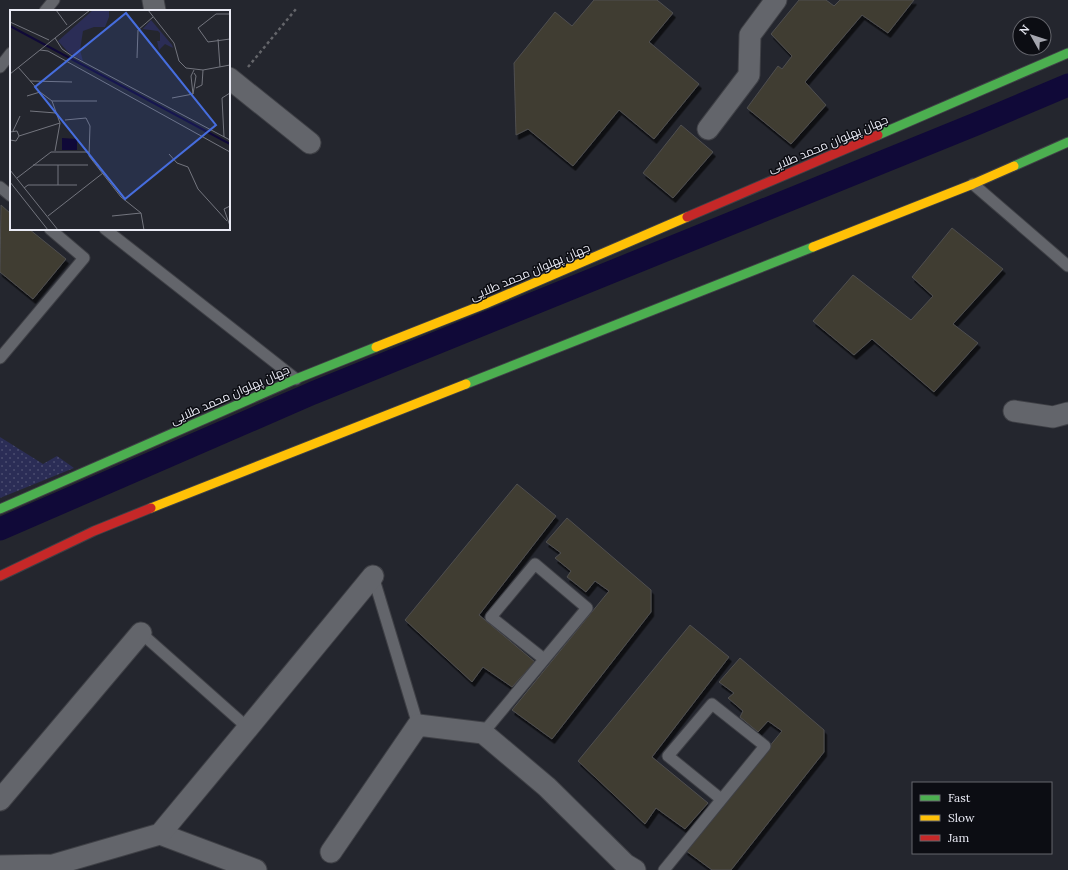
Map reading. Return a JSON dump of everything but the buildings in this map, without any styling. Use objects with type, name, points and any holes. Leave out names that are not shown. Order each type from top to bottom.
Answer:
[{"type":"street","points":[[153,0],[155,10]]},
{"type":"street","points":[[708,129],[749,75],[750,35],[776,0]]},
{"type":"street","name":"جهان پهلوان محمد طلایی","points":[[0,509],[296,379],[485,304],[1068,53]]},
{"type":"street","points":[[232,80],[310,143]]},
{"type":"street","points":[[0,576],[94,531],[973,184],[1068,142]]},
{"type":"street","points":[[1014,411],[1053,417],[1068,413]]},
{"type":"street","points":[[0,866],[52,867],[160,834],[373,576]]},
{"type":"street","points":[[0,800],[141,633]]},
{"type":"street","points":[[331,852],[418,725],[483,733],[547,787],[626,868]]},
{"type":"street","points":[[160,834],[251,869]]},
{"type":"lane","points":[[46,10],[54,0]]},
{"type":"lane","points":[[0,67],[10,55]]},
{"type":"lane","points":[[973,184],[1068,266]]},
{"type":"lane","points":[[0,187],[10,195]]},
{"type":"lane","points":[[0,358],[84,258],[51,230]]},
{"type":"lane","points":[[106,230],[296,379]]},
{"type":"lane","points":[[483,733],[587,608],[535,564],[491,617],[544,659]]},
{"type":"lane","points":[[373,576],[418,725]]},
{"type":"lane","points":[[141,633],[248,728]]},
{"type":"lane","points":[[664,870],[765,746],[712,704],[668,756],[721,799]]},
{"type":"path","points":[[232,80],[296,9]]},
{"type":"shaded area","points":[[0,437],[43,464],[57,456],[74,468],[0,498]]},
{"type":"waterway","points":[[0,529],[313,393],[976,124],[1068,85]]},
{"type":"traffic: fast","points":[[878,135],[1068,53]]},
{"type":"traffic: fast","points":[[1014,166],[1068,142]]},
{"type":"traffic: fast","points":[[466,384],[813,247]]},
{"type":"traffic: fast","points":[[0,509],[296,379],[376,347]]},
{"type":"traffic: slow","points":[[813,247],[973,184],[1014,166]]},
{"type":"traffic: slow","points":[[376,347],[485,304],[687,217]]},
{"type":"traffic: slow","points":[[151,508],[466,384]]},
{"type":"traffic: jam","points":[[687,217],[878,135]]},
{"type":"traffic: jam","points":[[0,576],[94,531],[151,508]]}]
